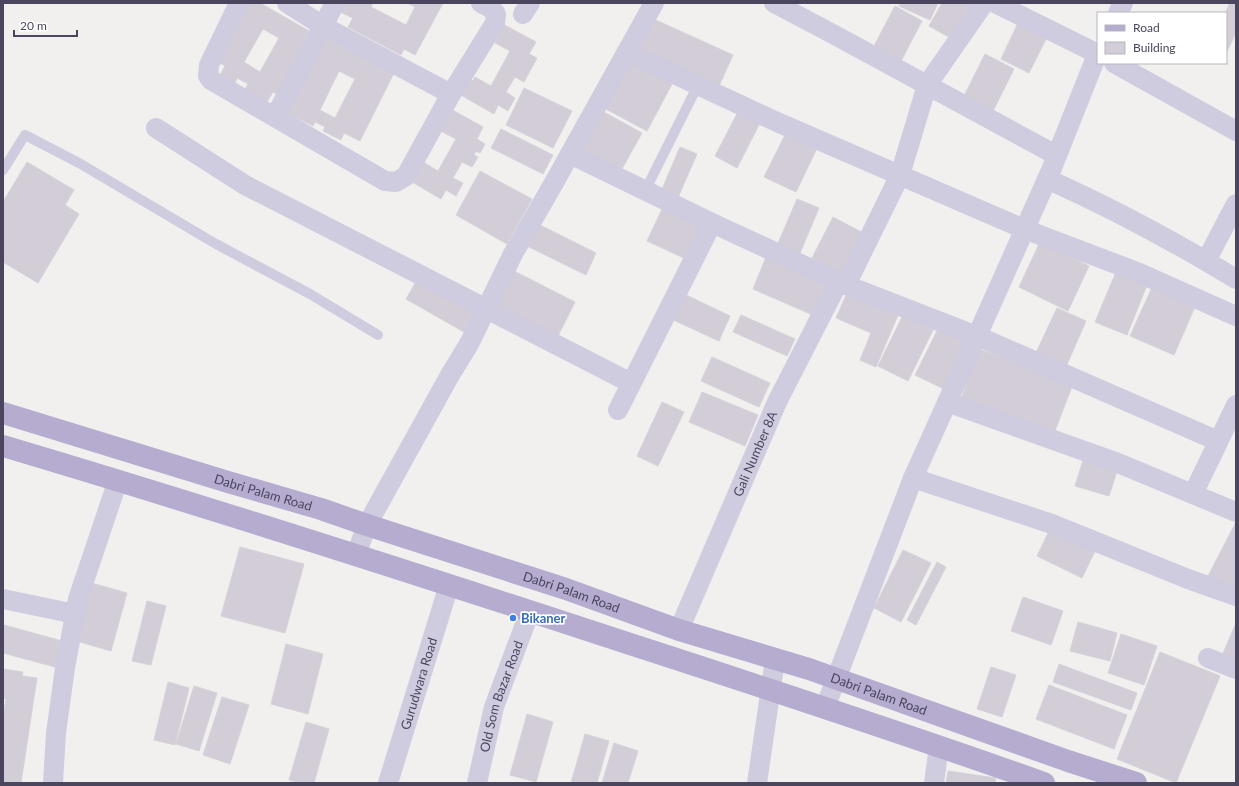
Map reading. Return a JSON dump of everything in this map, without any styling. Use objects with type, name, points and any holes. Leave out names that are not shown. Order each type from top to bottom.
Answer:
[{"type":"main road","name":"Dabri Palam Road","points":[[3,413],[321,509],[367,526],[566,589],[678,630],[809,669],[1136,783]]},
{"type":"main road","points":[[3,446],[118,480],[530,611],[939,746],[1044,783]]},
{"type":"street","points":[[240,3],[209,65],[208,76],[211,80],[385,181],[396,182],[406,176],[452,94],[495,23],[496,14],[491,8],[481,3]]},
{"type":"street","points":[[287,3],[323,26],[452,94]]},
{"type":"street","points":[[274,117],[335,3]]},
{"type":"street","points":[[356,555],[367,526],[450,374],[469,344],[513,254],[654,3]]},
{"type":"street","points":[[774,3],[1056,156]]},
{"type":"street","name":"Gali Number 8A","points":[[678,630],[777,402],[900,175],[927,85],[984,3]]},
{"type":"street","points":[[995,3],[1097,53]]},
{"type":"street","points":[[627,52],[777,122],[1024,229],[1137,272],[1236,316]]},
{"type":"street","points":[[825,708],[913,478],[1047,179],[1097,55]]},
{"type":"street","points":[[1116,64],[1236,131]]},
{"type":"street","points":[[156,128],[245,184],[487,308],[631,384]]},
{"type":"street","points":[[570,154],[712,223],[842,283],[976,336],[1218,441]]},
{"type":"street","points":[[1047,179],[1085,196],[1179,245],[1236,279]]},
{"type":"street","points":[[1206,261],[1236,204]]},
{"type":"street","points":[[618,410],[712,223]]},
{"type":"street","points":[[947,402],[1118,463],[1236,512]]},
{"type":"street","points":[[1192,494],[1236,404]]},
{"type":"street","points":[[913,478],[1052,524],[1188,579],[1236,596]]},
{"type":"street","points":[[54,783],[56,733],[65,668],[78,599],[118,480]]},
{"type":"street","name":"Gurudwara Road","points":[[388,783],[449,585]]},
{"type":"street","points":[[3,599],[76,614]]},
{"type":"street","name":"Old Som Bazar Road","points":[[476,783],[494,707],[530,611]]},
{"type":"street","points":[[1208,658],[1236,669]]},
{"type":"street","points":[[757,783],[775,660]]},
{"type":"street","points":[[934,783],[939,746]]},
{"type":"lane","points":[[645,191],[698,85]]},
{"type":"lane","points":[[3,170],[25,135],[79,164],[216,244],[310,294],[378,335]]},
{"type":"building","points":[[249,3],[260,3],[309,31],[304,40],[310,43],[280,96],[273,92],[267,102],[245,89],[248,84],[237,78],[235,83],[220,75],[225,66],[217,61]],"holes":[[[263,29],[279,38],[260,72],[244,62]]]},
{"type":"building","points":[[345,3],[373,3],[371,7],[406,25],[415,7],[407,3],[443,3],[415,55],[404,49],[401,55],[348,27],[353,18],[340,12]]},
{"type":"building","points":[[901,3],[938,3],[930,20],[899,6]]},
{"type":"building","points":[[942,3],[977,3],[956,41],[929,26]]},
{"type":"building","points":[[1230,3],[1236,3],[1236,33],[1227,51],[1227,12],[1226,12]]},
{"type":"building","points":[[895,6],[922,21],[901,61],[874,46]]},
{"type":"building","points":[[649,17],[733,55],[719,86],[635,48]]},
{"type":"building","points":[[1019,21],[1048,35],[1029,73],[1001,59]]},
{"type":"building","points":[[499,22],[536,42],[529,54],[537,58],[524,82],[515,77],[506,92],[515,98],[508,111],[498,105],[494,114],[459,94],[468,78],[473,81],[475,77],[491,86],[510,51],[495,43],[502,30]]},
{"type":"building","points":[[324,38],[394,73],[360,141],[344,133],[341,140],[323,131],[325,127],[315,122],[313,126],[287,113]],"holes":[[[339,71],[355,79],[335,118],[320,110]]]},
{"type":"building","points":[[985,54],[1014,69],[993,111],[964,96]]},
{"type":"building","points":[[629,61],[672,84],[647,131],[604,108]]},
{"type":"building","points":[[524,88],[572,111],[553,148],[506,125]]},
{"type":"building","points":[[447,107],[483,127],[477,139],[485,144],[480,153],[476,151],[474,155],[478,157],[472,167],[462,162],[453,178],[463,183],[456,196],[446,190],[441,199],[407,179],[423,162],[438,171],[456,139],[441,131]]},
{"type":"building","points":[[740,108],[762,119],[737,168],[715,156]]},
{"type":"building","points":[[602,111],[642,133],[619,174],[580,153]]},
{"type":"building","points":[[501,129],[553,155],[543,174],[491,148]]},
{"type":"building","points":[[788,129],[819,144],[796,192],[764,177]]},
{"type":"building","points":[[680,147],[697,154],[676,202],[660,194]]},
{"type":"building","points":[[27,162],[74,190],[65,205],[79,214],[38,283],[3,262],[3,202]]},
{"type":"building","points":[[480,171],[532,199],[507,244],[456,215]]},
{"type":"building","points":[[797,199],[819,208],[798,258],[776,248]]},
{"type":"building","points":[[663,207],[702,225],[686,259],[647,241]]},
{"type":"building","points":[[833,217],[863,233],[842,274],[812,258]]},
{"type":"building","points":[[538,224],[596,253],[586,275],[527,246]]},
{"type":"building","points":[[1040,242],[1089,266],[1068,311],[1019,287]]},
{"type":"building","points":[[766,257],[829,284],[815,316],[753,289]]},
{"type":"building","points":[[512,270],[575,302],[556,340],[493,308]]},
{"type":"building","points":[[1116,272],[1147,285],[1127,335],[1095,322]]},
{"type":"building","points":[[417,280],[474,313],[464,332],[406,299]]},
{"type":"building","points":[[1154,283],[1197,302],[1174,355],[1130,336]]},
{"type":"building","points":[[680,292],[730,316],[719,341],[669,318]]},
{"type":"building","points":[[847,293],[898,315],[876,367],[860,360],[871,333],[836,318]]},
{"type":"building","points":[[1057,308],[1086,321],[1065,369],[1035,355]]},
{"type":"building","points":[[741,315],[795,339],[787,356],[733,332]]},
{"type":"building","points":[[903,315],[933,330],[908,381],[878,366]]},
{"type":"building","points":[[939,327],[969,342],[946,390],[915,375]]},
{"type":"building","points":[[979,349],[1073,384],[1053,436],[960,402]]},
{"type":"building","points":[[712,357],[770,383],[759,407],[701,381]]},
{"type":"building","points":[[702,392],[758,415],[745,446],[689,422]]},
{"type":"building","points":[[662,402],[684,412],[658,466],[637,456]]},
{"type":"building","points":[[1084,457],[1118,468],[1109,496],[1075,486]]},
{"type":"building","points":[[1236,522],[1236,588],[1206,580]]},
{"type":"building","points":[[1051,527],[1096,549],[1082,578],[1037,556]]},
{"type":"building","points":[[240,547],[304,564],[285,633],[221,616]]},
{"type":"building","points":[[903,550],[931,563],[901,622],[874,608]]},
{"type":"building","points":[[937,562],[946,567],[916,625],[907,620]]},
{"type":"building","points":[[88,582],[127,593],[111,651],[73,640]]},
{"type":"building","points":[[1023,597],[1063,611],[1051,645],[1011,631]]},
{"type":"building","points":[[147,601],[166,606],[151,665],[132,661]]},
{"type":"building","points":[[1078,622],[1117,633],[1110,661],[1070,651]]},
{"type":"building","points":[[1236,623],[1236,664],[1221,658]]},
{"type":"building","points":[[4,625],[62,641],[55,667],[3,653]]},
{"type":"building","points":[[1121,634],[1157,646],[1144,685],[1108,673]]},
{"type":"building","points":[[286,644],[323,654],[308,714],[271,704]]},
{"type":"building","points":[[1160,652],[1220,676],[1176,783],[1117,759]]},
{"type":"building","points":[[1059,664],[1137,693],[1131,710],[1053,682]]},
{"type":"building","points":[[991,667],[1016,675],[1002,717],[977,709]]},
{"type":"building","points":[[3,669],[23,672],[22,676],[37,678],[21,783],[3,783],[3,717],[6,699],[3,698]]},
{"type":"building","points":[[168,682],[189,688],[175,745],[154,740]]},
{"type":"building","points":[[1049,685],[1127,715],[1114,749],[1036,719]]},
{"type":"building","points":[[194,686],[217,693],[199,751],[176,744]]},
{"type":"building","points":[[222,697],[249,705],[230,764],[203,755]]},
{"type":"building","points":[[527,714],[553,722],[536,782],[510,775]]},
{"type":"building","points":[[306,722],[329,729],[314,783],[301,783],[289,780]]},
{"type":"building","points":[[585,734],[609,741],[597,783],[571,783]]},
{"type":"building","points":[[614,743],[638,751],[628,783],[602,783]]},
{"type":"building","points":[[948,771],[996,778],[995,783],[946,783]]},
{"type":"place","name":"Bikaner","points":[[513,618]]}]
